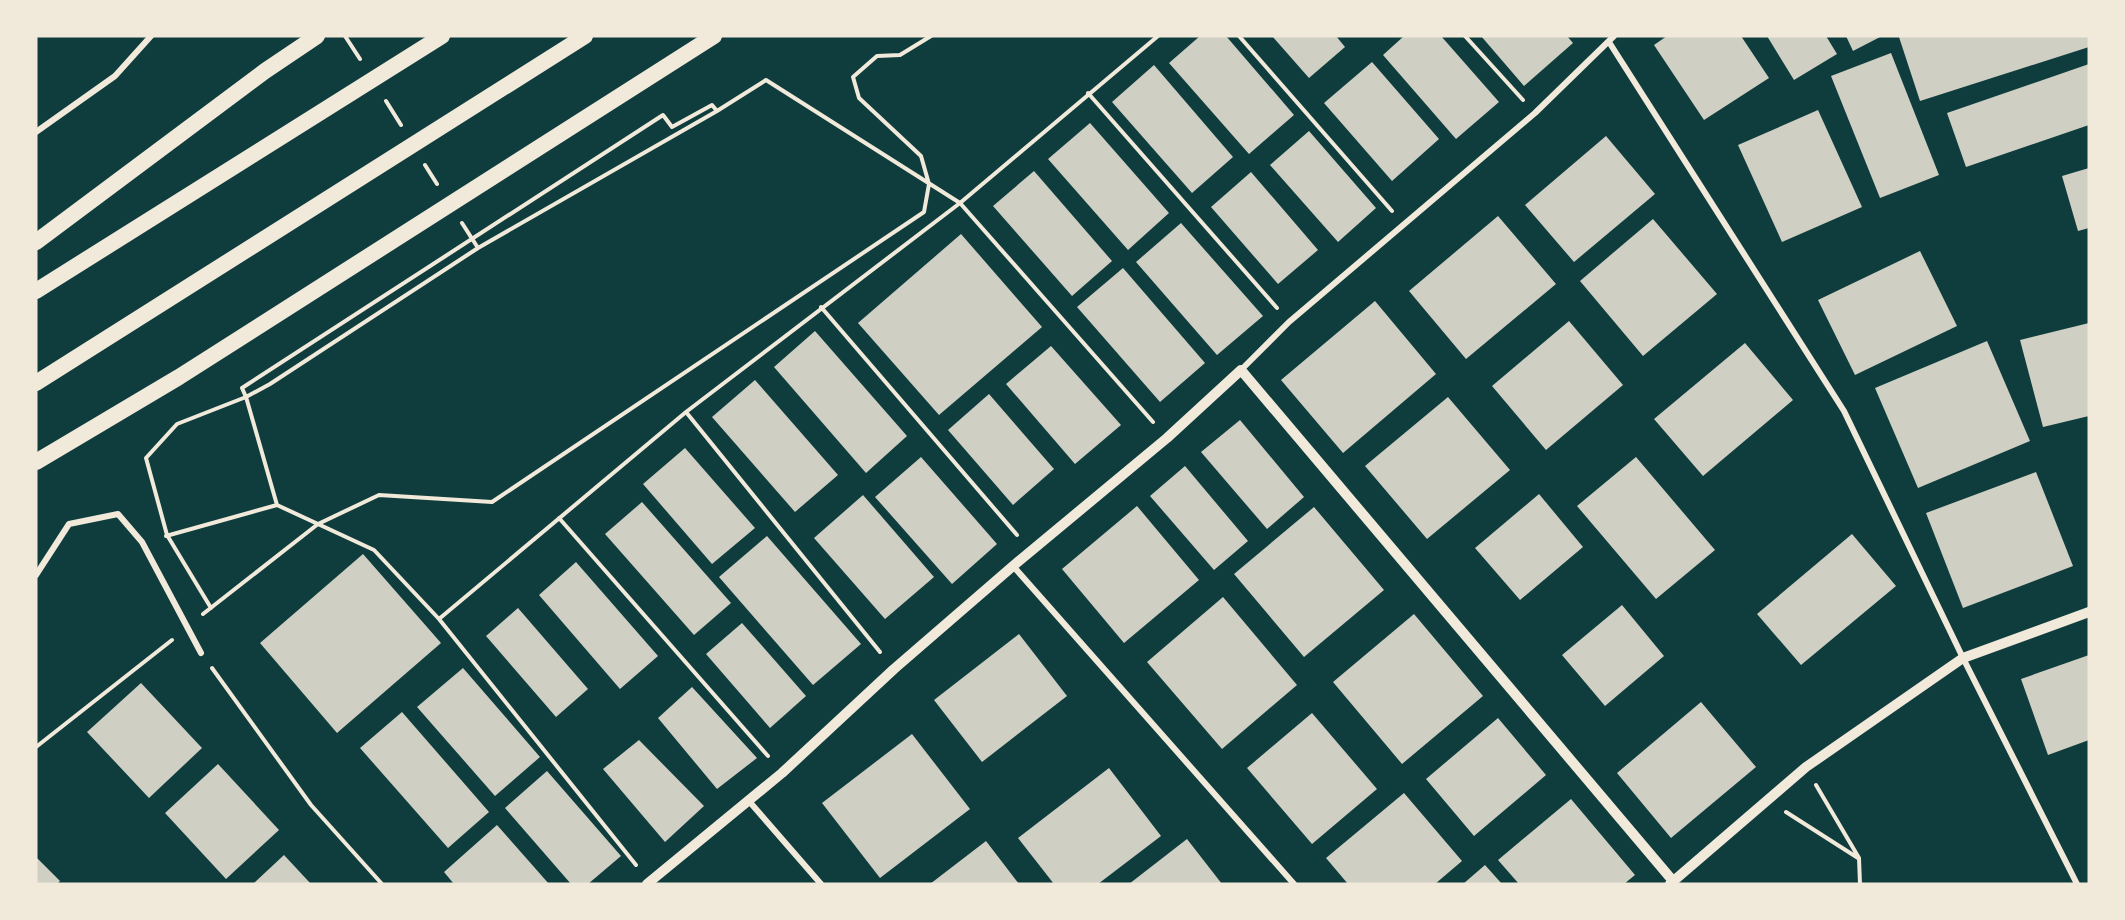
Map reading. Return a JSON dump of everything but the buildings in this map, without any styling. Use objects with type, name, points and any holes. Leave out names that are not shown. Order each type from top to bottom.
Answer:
[{"type":"highway","points":[[36,242],[265,71],[317,36]]},
{"type":"highway","points":[[36,291],[442,36]]},
{"type":"highway","points":[[36,383],[585,36]]},
{"type":"highway","points":[[36,462],[179,377],[714,36]]},
{"type":"highway","points":[[679,58],[721,36]]},
{"type":"street","points":[[36,132],[115,76],[152,36]]},
{"type":"street","points":[[648,883],[782,773],[894,669],[1167,438],[1289,322],[1535,113],[1614,36]]},
{"type":"street","points":[[1609,42],[1844,411],[1963,658],[2077,884]]},
{"type":"street","points":[[1241,370],[1672,882],[1806,767],[1963,658],[2089,612]]},
{"type":"street","points":[[36,575],[69,524],[118,514],[142,542],[201,653]]},
{"type":"street","points":[[1013,566],[1293,884]]},
{"type":"street","points":[[748,800],[821,884]]},
{"type":"path","points":[[36,747],[318,524],[379,495],[492,502],[924,213],[929,184],[921,156],[859,98],[853,76],[877,56],[900,56],[931,36]]},
{"type":"path","points":[[439,620],[686,412],[960,203],[1158,36]]},
{"type":"path","points":[[1239,36],[1405,225]]},
{"type":"path","points":[[1465,36],[1535,113]]},
{"type":"path","points":[[211,608],[167,535],[146,458],[177,424],[246,397],[270,384],[478,248],[717,111],[766,80],[960,203],[1167,438]]},
{"type":"path","points":[[1088,93],[1289,322]]},
{"type":"path","points":[[277,505],[242,388],[663,115],[672,127],[712,105],[717,111]]},
{"type":"path","points":[[821,307],[1031,551]]},
{"type":"path","points":[[686,412],[894,669]]},
{"type":"path","points":[[142,542],[277,505],[374,550],[439,620],[648,883]]},
{"type":"path","points":[[559,518],[782,773]]},
{"type":"path","points":[[201,653],[311,805],[382,884]]},
{"type":"path","points":[[1806,767],[1859,858],[1860,884]]},
{"type":"path","points":[[1767,801],[1859,858]]}]
